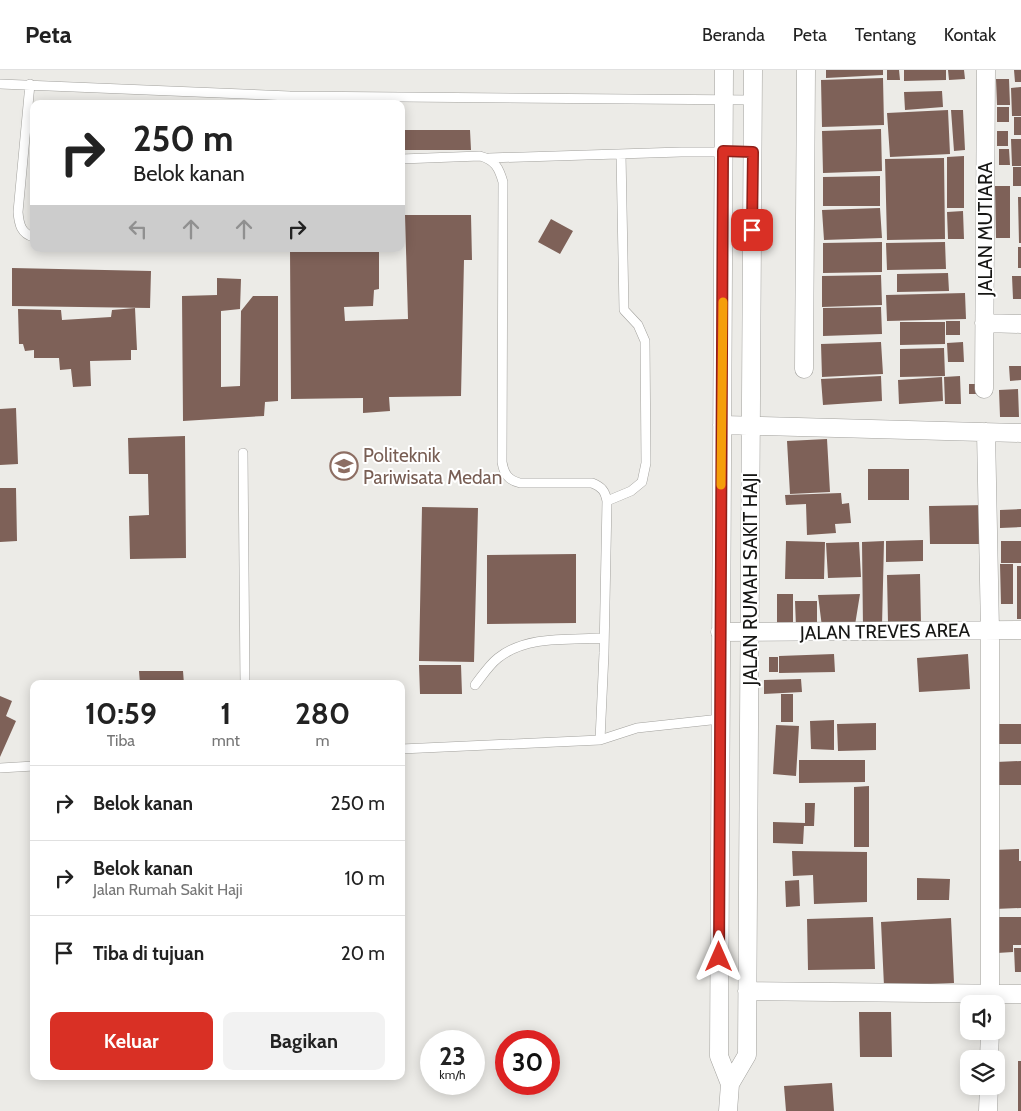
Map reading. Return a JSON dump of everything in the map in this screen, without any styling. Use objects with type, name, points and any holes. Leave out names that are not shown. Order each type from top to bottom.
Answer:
[{"type":"street","name":"JALAN RUMAH SAKIT HAJI","points":[[724,70],[719,1056],[730,1084],[728,1111]]},
{"type":"street","name":"JALAN RUMAH SAKIT HAJI","points":[[730,1084],[747,1055],[753,70]]},
{"type":"street","points":[[804,370],[806,70]]},
{"type":"street","name":"JALAN MUTIARA","points":[[984,389],[986,70]]},
{"type":"street","points":[[984,323],[1021,324]]},
{"type":"street","points":[[722,425],[1021,433]]},
{"type":"street","points":[[986,432],[990,630],[990,995]]},
{"type":"street","name":"JALAN TREVES AREA","points":[[720,632],[1021,630]]},
{"type":"street","points":[[720,719],[749,720]]},
{"type":"street","points":[[747,991],[960,998]]},
{"type":"street","points":[[1005,997],[1021,994]]},
{"type":"street","points":[[988,1111],[989,1095]]},
{"type":"lane","points":[[0,84],[30,84],[289,100],[753,100]]},
{"type":"lane","points":[[30,84],[18,212],[19,223],[23,232],[30,236]]},
{"type":"lane","points":[[405,159],[723,151],[753,152]]},
{"type":"lane","points":[[607,501],[631,491],[642,482],[646,463],[645,341],[638,325],[624,310],[621,154]]},
{"type":"lane","points":[[489,158],[495,164],[503,182],[503,470],[507,477],[520,483],[592,483],[599,486],[605,492],[607,501],[600,740]]},
{"type":"lane","points":[[243,453],[245,680]]},
{"type":"lane","points":[[475,685],[496,659],[507,651],[522,645],[538,641],[604,638]]},
{"type":"lane","points":[[405,748],[600,740],[637,728],[720,719]]},
{"type":"lane","points":[[0,768],[30,766]]},
{"type":"building","points":[[826,70],[883,70],[883,75],[826,78]]},
{"type":"building","points":[[887,70],[899,70],[900,80],[887,80]]},
{"type":"building","points":[[904,70],[946,70],[946,80],[904,81]]},
{"type":"building","points":[[948,70],[964,70],[965,79],[949,80]]},
{"type":"building","points":[[1014,70],[1021,70],[1021,82],[1015,82]]},
{"type":"building","points":[[883,78],[884,125],[822,127],[821,80]]},
{"type":"building","points":[[996,79],[1009,79],[1010,105],[997,105]]},
{"type":"building","points":[[1021,87],[1021,116],[1012,116],[1011,88]]},
{"type":"building","points":[[942,91],[943,107],[905,110],[904,92]]},
{"type":"building","points":[[997,107],[1009,107],[1009,122],[997,122]]},
{"type":"building","points":[[948,110],[950,154],[890,157],[887,113]]},
{"type":"building","points":[[951,110],[963,110],[965,150],[954,151]]},
{"type":"building","points":[[1014,117],[1021,117],[1021,135],[1014,135]]},
{"type":"building","points":[[881,129],[882,171],[823,173],[822,131]]},
{"type":"building","points":[[405,130],[470,130],[471,150],[405,150]]},
{"type":"building","points":[[997,131],[1008,131],[1008,146],[997,146]]},
{"type":"building","points":[[1011,139],[1021,139],[1021,166],[1012,166]]},
{"type":"building","points":[[999,149],[1009,149],[1010,165],[999,165]]},
{"type":"building","points":[[964,156],[964,208],[947,208],[947,157]]},
{"type":"building","points":[[944,158],[945,239],[887,240],[885,159]]},
{"type":"building","points":[[1013,167],[1021,167],[1021,186],[1013,186]]},
{"type":"building","points":[[880,176],[880,206],[823,206],[823,177]]},
{"type":"building","points":[[995,186],[1010,186],[1010,238],[996,238]]},
{"type":"building","points":[[1018,197],[1021,197],[1021,243],[1019,243]]},
{"type":"building","points":[[880,208],[882,238],[824,240],[822,210]]},
{"type":"building","points":[[963,211],[964,239],[948,239],[947,212]]},
{"type":"building","points":[[405,215],[471,215],[472,260],[464,260],[461,396],[389,397],[390,411],[363,413],[363,398],[291,399],[290,252],[379,252],[379,289],[374,290],[373,306],[344,307],[345,321],[408,319]]},
{"type":"building","points":[[551,219],[573,231],[560,254],[538,242]]},
{"type":"building","points":[[882,242],[882,272],[823,273],[823,243]]},
{"type":"building","points":[[945,242],[946,269],[887,270],[886,243]]},
{"type":"building","points":[[1018,247],[1021,247],[1021,268],[1018,268]]},
{"type":"building","points":[[12,268],[151,271],[150,308],[12,306]]},
{"type":"building","points":[[948,273],[949,291],[897,292],[897,274]]},
{"type":"building","points":[[881,275],[882,305],[822,307],[822,276]]},
{"type":"building","points":[[1012,276],[1021,276],[1021,299],[1013,299]]},
{"type":"building","points":[[217,278],[241,279],[240,309],[221,311],[221,387],[240,386],[241,311],[253,296],[278,296],[278,401],[265,402],[264,416],[183,421],[182,296],[217,295]]},
{"type":"building","points":[[965,293],[966,319],[887,321],[886,295]]},
{"type":"building","points":[[881,307],[882,334],[823,336],[823,308]]},
{"type":"building","points":[[135,308],[137,350],[131,350],[131,360],[90,361],[91,386],[73,387],[71,369],[60,370],[59,358],[34,358],[34,350],[25,351],[23,344],[19,344],[18,309],[61,310],[62,320],[111,317],[112,310]]},
{"type":"building","points":[[946,321],[960,321],[960,335],[946,335]]},
{"type":"building","points":[[900,322],[945,322],[945,344],[900,345]]},
{"type":"building","points":[[881,342],[883,374],[822,377],[821,344]]},
{"type":"building","points":[[963,342],[964,362],[948,362],[947,343]]},
{"type":"building","points":[[944,348],[945,376],[900,377],[900,349]]},
{"type":"building","points":[[1009,366],[1021,366],[1021,380],[1010,381]]},
{"type":"building","points":[[881,376],[882,401],[823,405],[821,379]]},
{"type":"building","points":[[960,376],[961,404],[945,404],[944,377]]},
{"type":"building","points":[[942,377],[943,401],[899,404],[898,380]]},
{"type":"building","points":[[969,384],[977,384],[977,394],[969,394]]},
{"type":"building","points":[[1018,389],[1019,417],[1000,417],[999,390]]},
{"type":"building","points":[[16,408],[18,464],[0,465],[0,409]]},
{"type":"building","points":[[185,436],[186,558],[130,559],[129,516],[149,515],[148,474],[129,474],[128,438]]},
{"type":"building","points":[[827,439],[830,492],[790,494],[787,441]]},
{"type":"building","points":[[868,469],[909,469],[909,500],[868,500]]},
{"type":"building","points":[[0,488],[16,488],[17,541],[0,542]]},
{"type":"building","points":[[841,493],[842,504],[849,503],[851,523],[835,524],[836,533],[807,535],[806,504],[786,505],[785,495]]},
{"type":"building","points":[[987,505],[988,544],[930,544],[929,506]]},
{"type":"building","points":[[422,507],[478,508],[474,662],[419,661]]},
{"type":"building","points":[[1021,509],[1021,527],[1000,528],[1000,510]]},
{"type":"building","points":[[923,540],[923,561],[886,562],[886,541]]},
{"type":"building","points":[[786,541],[825,542],[824,579],[785,579]]},
{"type":"building","points":[[884,541],[882,626],[863,628],[862,542]]},
{"type":"building","points":[[1001,541],[1021,541],[1021,563],[1001,563]]},
{"type":"building","points":[[859,542],[861,577],[828,578],[826,543]]},
{"type":"building","points":[[576,554],[576,623],[487,624],[487,555]]},
{"type":"building","points":[[1000,564],[1013,564],[1013,604],[1001,604]]},
{"type":"building","points":[[1017,566],[1021,566],[1021,619],[1017,619]]},
{"type":"building","points":[[920,574],[921,623],[888,623],[887,575]]},
{"type":"building","points":[[777,594],[793,594],[793,629],[777,629]]},
{"type":"building","points":[[860,594],[855,625],[822,627],[818,595]]},
{"type":"building","points":[[795,601],[817,601],[817,627],[796,627]]},
{"type":"building","points":[[834,654],[835,672],[779,673],[779,656]]},
{"type":"building","points":[[968,654],[970,689],[919,692],[917,658]]},
{"type":"building","points":[[769,657],[778,657],[778,672],[769,672]]},
{"type":"building","points":[[419,665],[461,665],[462,694],[420,694]]},
{"type":"building","points":[[139,671],[183,671],[184,680],[140,680]]},
{"type":"building","points":[[801,679],[802,692],[764,694],[764,680]]},
{"type":"building","points":[[781,694],[793,694],[793,722],[781,722]]},
{"type":"building","points":[[0,696],[12,701],[6,716],[16,721],[0,757]]},
{"type":"building","points":[[834,720],[834,750],[811,749],[810,721]]},
{"type":"building","points":[[876,723],[876,750],[838,751],[837,724]]},
{"type":"building","points":[[998,724],[1021,724],[1021,744],[998,744]]},
{"type":"building","points":[[776,725],[799,726],[796,776],[773,774]]},
{"type":"building","points":[[799,760],[865,760],[865,782],[799,783]]},
{"type":"building","points":[[1021,761],[1021,785],[996,785],[996,762]]},
{"type":"building","points":[[869,786],[869,847],[854,847],[854,787]]},
{"type":"building","points":[[805,803],[815,803],[814,826],[804,826],[803,844],[773,843],[773,822],[805,823]]},
{"type":"building","points":[[1019,849],[1019,861],[1021,861],[1021,908],[995,909],[994,850]]},
{"type":"building","points":[[792,851],[867,852],[867,902],[814,904],[813,875],[793,876]]},
{"type":"building","points":[[917,878],[950,879],[949,900],[917,900]]},
{"type":"building","points":[[799,880],[800,906],[786,907],[785,881]]},
{"type":"building","points":[[873,917],[875,969],[808,970],[807,919]]},
{"type":"building","points":[[996,917],[1021,917],[1021,945],[1013,945],[1013,952],[997,953]]},
{"type":"building","points":[[951,918],[954,983],[884,986],[881,922]]},
{"type":"building","points":[[1014,948],[1021,948],[1021,972],[1015,972]]},
{"type":"building","points":[[859,1012],[891,1012],[892,1057],[860,1057]]},
{"type":"building","points":[[1018,1061],[1021,1061],[1021,1111],[1018,1111]]},
{"type":"building","points":[[832,1083],[834,1111],[786,1111],[784,1086]]},
{"type":"slow traffic","points":[[721,485],[723,302]]},
{"type":"place","name":"Politeknik Pariwisata Medan","points":[[344,466]]},
{"type":"route","points":[[719,957],[723,151],[753,152],[752,230]]}]
